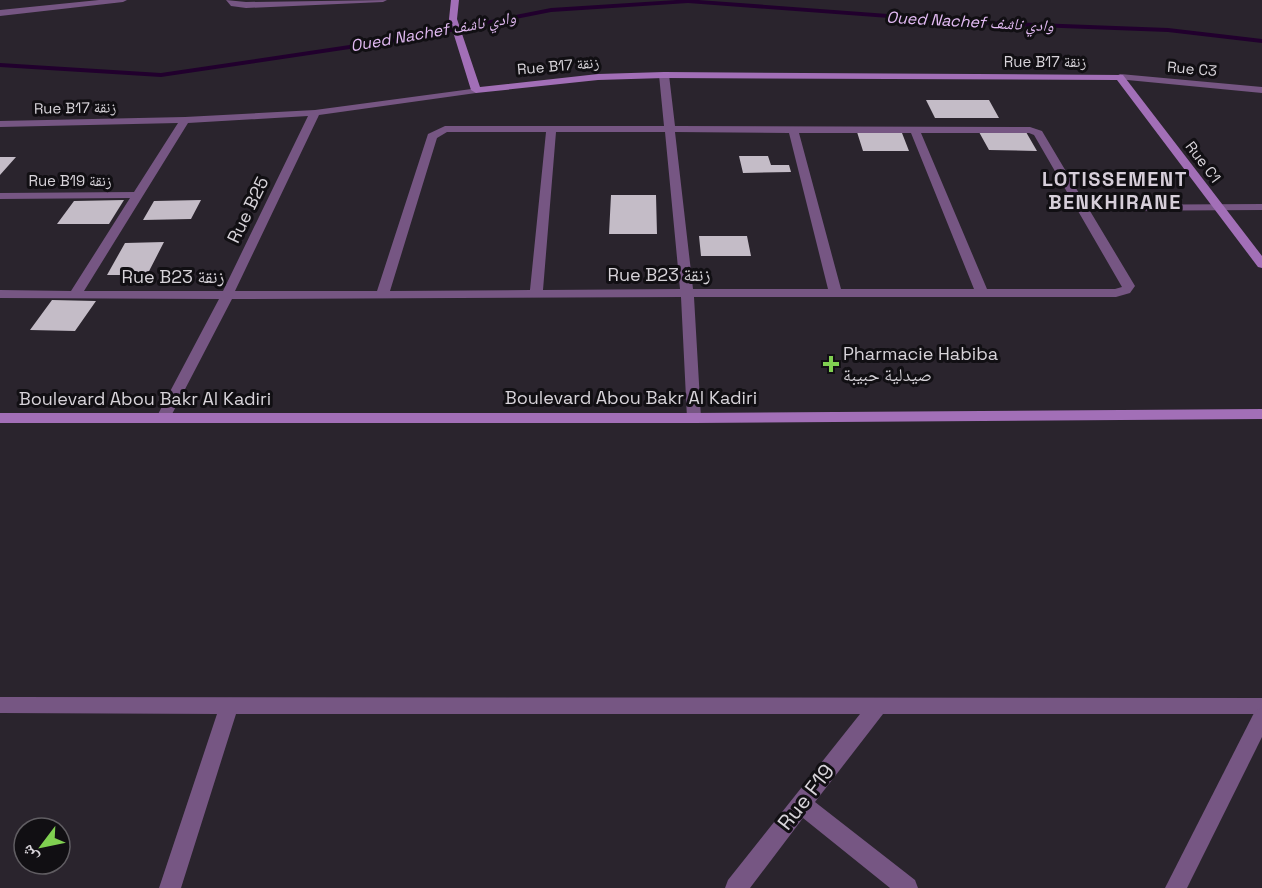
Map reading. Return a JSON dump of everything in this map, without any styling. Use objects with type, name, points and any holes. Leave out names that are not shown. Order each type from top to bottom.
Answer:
[{"type":"main road","points":[[455,0],[453,19],[476,90]]},
{"type":"main road","name":"Rue B17 زنقة","points":[[476,90],[598,77],[664,75],[1120,77]]},
{"type":"main road","name":"Rue C1","points":[[1120,77],[1262,264]]},
{"type":"main road","name":"Boulevard Abou Bakr Al Kadiri","points":[[0,418],[694,418],[1262,414]]},
{"type":"street","points":[[32,10],[36,0]]},
{"type":"street","points":[[0,13],[123,0]]},
{"type":"street","points":[[232,2],[383,0]]},
{"type":"street","points":[[664,75],[687,292],[694,418]]},
{"type":"street","name":"Rue C3","points":[[1120,77],[1262,90]]},
{"type":"street","name":"Rue B17 زنقة","points":[[0,124],[186,120],[315,113],[476,90]]},
{"type":"street","name":"Rue B25","points":[[163,418],[227,295],[315,113]]},
{"type":"street","points":[[75,295],[186,120]]},
{"type":"street","points":[[793,128],[835,292]]},
{"type":"street","points":[[382,295],[432,136],[446,129],[914,128],[982,292]]},
{"type":"street","name":"Rue B23 زنقة","points":[[0,294],[1116,293],[1126,290],[1129,286],[1038,133],[1030,130],[914,128]]},
{"type":"street","points":[[536,294],[551,129]]},
{"type":"street","name":"Rue B19 زنقة","points":[[0,196],[139,195]]},
{"type":"street","points":[[1081,208],[1262,207]]},
{"type":"street","points":[[0,705],[1262,706]]},
{"type":"street","points":[[170,888],[229,706]]},
{"type":"street","name":"Rue F19","points":[[735,888],[877,707]]},
{"type":"street","points":[[1176,888],[1262,717]]},
{"type":"street","points":[[802,804],[907,888]]},
{"type":"building","points":[[926,100],[989,100],[999,118],[935,118]]},
{"type":"building","points":[[857,132],[902,133],[909,151],[863,151]]},
{"type":"building","points":[[979,132],[1026,132],[1037,151],[989,150]]},
{"type":"building","points":[[739,156],[768,156],[771,165],[789,165],[791,172],[743,173]]},
{"type":"building","points":[[0,157],[16,157],[0,175]]},
{"type":"building","points":[[611,195],[656,195],[657,234],[609,234]]},
{"type":"building","points":[[124,200],[109,224],[57,224],[74,201]]},
{"type":"building","points":[[201,200],[191,219],[143,220],[154,201]]},
{"type":"building","points":[[699,236],[747,236],[751,256],[701,256]]},
{"type":"building","points":[[164,242],[145,279],[122,280],[124,275],[107,275],[125,243]]},
{"type":"building","points":[[52,300],[96,301],[75,331],[30,330]]},
{"type":"waterway","name":"Oued Nachef وادي ناشف","points":[[0,65],[161,75],[410,38],[551,10],[688,1],[983,23],[1168,30],[1262,41]]},
{"type":"place","name":"Pharmacie Habiba صيدلية حبيبة","points":[[831,364]]},
{"type":"district","name":"LOTISSEMENT BENKHIRANE","points":[[1115,190]]}]
